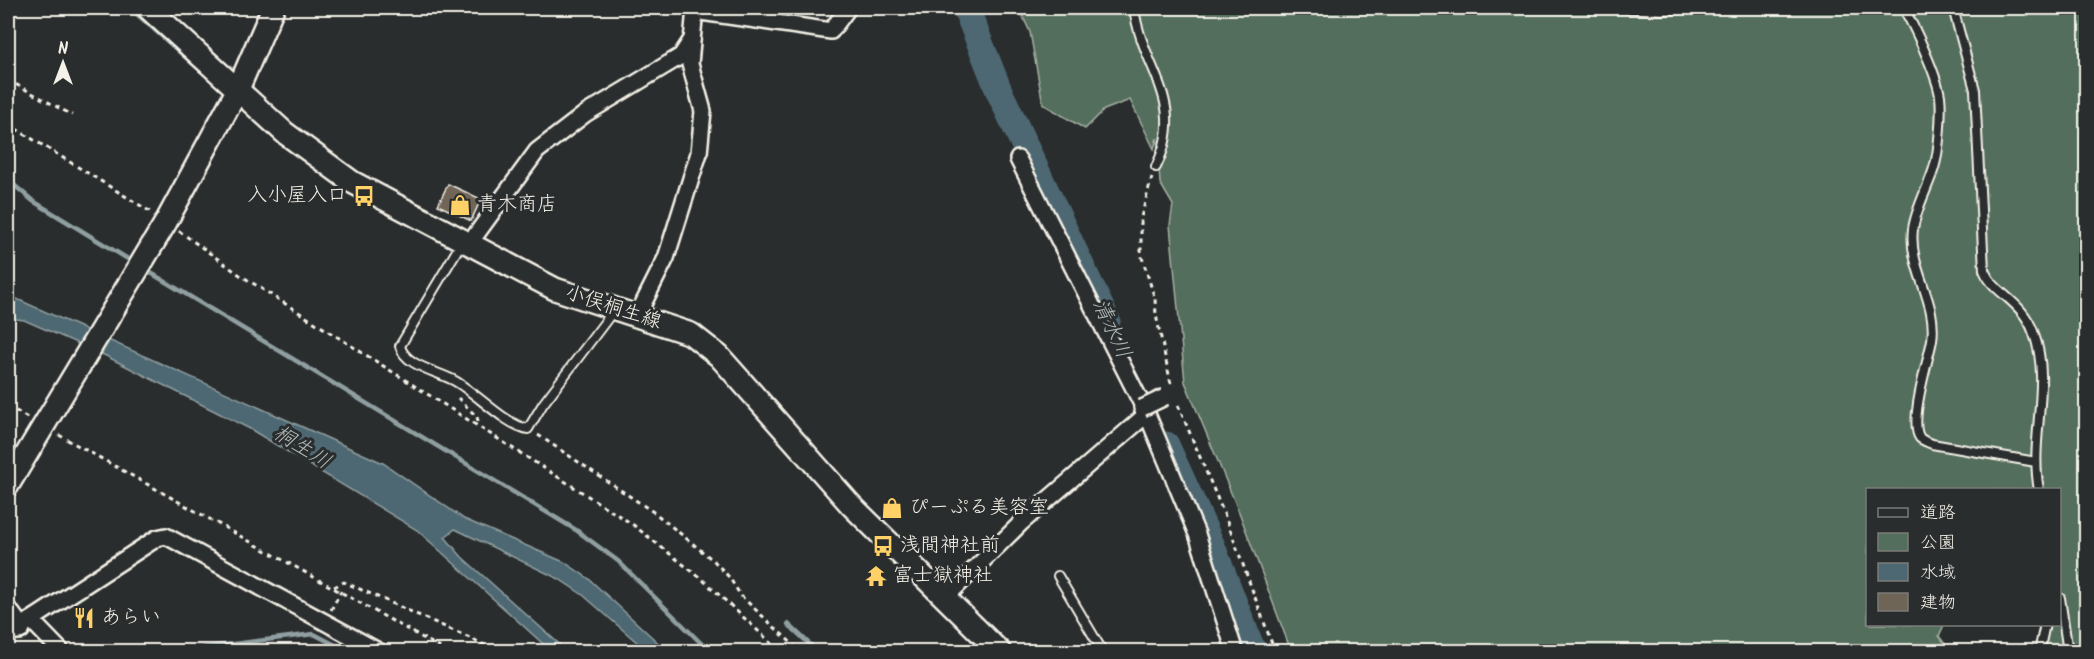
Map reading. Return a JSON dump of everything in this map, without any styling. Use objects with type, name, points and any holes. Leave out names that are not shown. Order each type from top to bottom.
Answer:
[{"type":"main road","name":"小俣桐生線","points":[[148,8],[285,133],[334,170],[555,289],[691,334],[708,346],[851,505],[1000,651]]},
{"type":"main road","points":[[8,485],[47,426],[238,89],[273,8]]},
{"type":"street","points":[[637,316],[666,258],[699,153],[702,111],[690,64],[695,9],[831,31],[848,8]]},
{"type":"street","points":[[465,242],[537,151],[585,114],[681,56],[692,39]]},
{"type":"street","points":[[1018,159],[1144,411],[1197,534],[1235,651]]},
{"type":"street","points":[[945,598],[1022,522],[1144,411],[1169,395]]},
{"type":"street","points":[[62,651],[16,624],[157,538],[166,536],[375,650]]},
{"type":"lane","points":[[1134,8],[1137,26],[1159,79],[1168,113],[1166,144],[1156,167]]},
{"type":"lane","points":[[1621,8],[1662,10],[1700,8]]},
{"type":"lane","points":[[1903,8],[1940,94],[1935,166],[1913,229],[1913,255],[1919,279],[1933,312],[1933,326],[1922,374],[1916,431],[1921,439],[1932,444],[2036,462]]},
{"type":"lane","points":[[1953,8],[1975,90],[1984,270],[1987,279],[2025,312],[2040,355],[2041,407],[2036,462],[2039,488]]},
{"type":"lane","points":[[465,242],[400,346],[402,354],[417,366],[440,372],[464,386],[517,426],[528,429],[543,404],[615,309]]},
{"type":"lane","points":[[1058,576],[1103,651]]},
{"type":"lane","points":[[2061,605],[2068,651]]},
{"type":"lane","points":[[2039,651],[2045,626]]},
{"type":"path","points":[[8,80],[72,115]]},
{"type":"path","points":[[8,124],[647,535],[703,580],[781,651]]},
{"type":"path","points":[[1156,167],[1141,218],[1141,254],[1155,299],[1169,395],[1227,521],[1275,651]]},
{"type":"path","points":[[450,392],[477,417],[480,426]]},
{"type":"path","points":[[8,406],[448,651]]},
{"type":"path","points":[[528,429],[663,520],[714,561],[729,577],[741,596],[801,651]]},
{"type":"path","points":[[333,586],[344,582],[493,651]]},
{"type":"path","points":[[328,614],[341,591]]},
{"type":"green space","points":[[1019,8],[2086,8],[2086,651],[2042,651],[2038,626],[2061,626],[2061,488],[1866,488],[1866,626],[1944,626],[1939,636],[1950,651],[1291,651],[1239,512],[1185,382],[1170,225],[1173,205],[1160,183],[1157,138],[1154,149],[1130,100],[1104,110],[1085,129],[1043,104],[1030,32]]},
{"type":"water","name":"桐生川","points":[[8,295],[383,463],[464,519],[564,562],[588,578],[667,651],[647,651],[583,595],[559,579],[455,529],[445,537],[462,557],[567,651],[551,651],[417,530],[250,429],[104,355],[24,320],[9,318]]},
{"type":"building","points":[[448,184],[481,199],[471,221],[438,205]]},
{"type":"waterway","points":[[130,8],[200,70]]},
{"type":"waterway","name":"清水川","points":[[966,8],[999,91],[1107,321]]},
{"type":"waterway","points":[[8,180],[33,201],[136,264]]},
{"type":"waterway","points":[[146,270],[576,530],[618,561],[710,652]]},
{"type":"waterway","name":"清水川","points":[[1166,445],[1211,544],[1253,652]]},
{"type":"waterway","points":[[788,624],[818,652]]},
{"type":"waterway","points":[[169,652],[314,634],[343,649]]},
{"type":"place","name":"入小屋入口","points":[[364,196]]},
{"type":"place","name":"青木商店","points":[[460,205]]},
{"type":"place","name":"ぴーぷる美容室","points":[[892,508]]},
{"type":"place","name":"浅間神社前","points":[[883,546]]},
{"type":"place","name":"富士獄神社","points":[[876,576]]},
{"type":"place","name":"あらい","points":[[84,618]]}]
